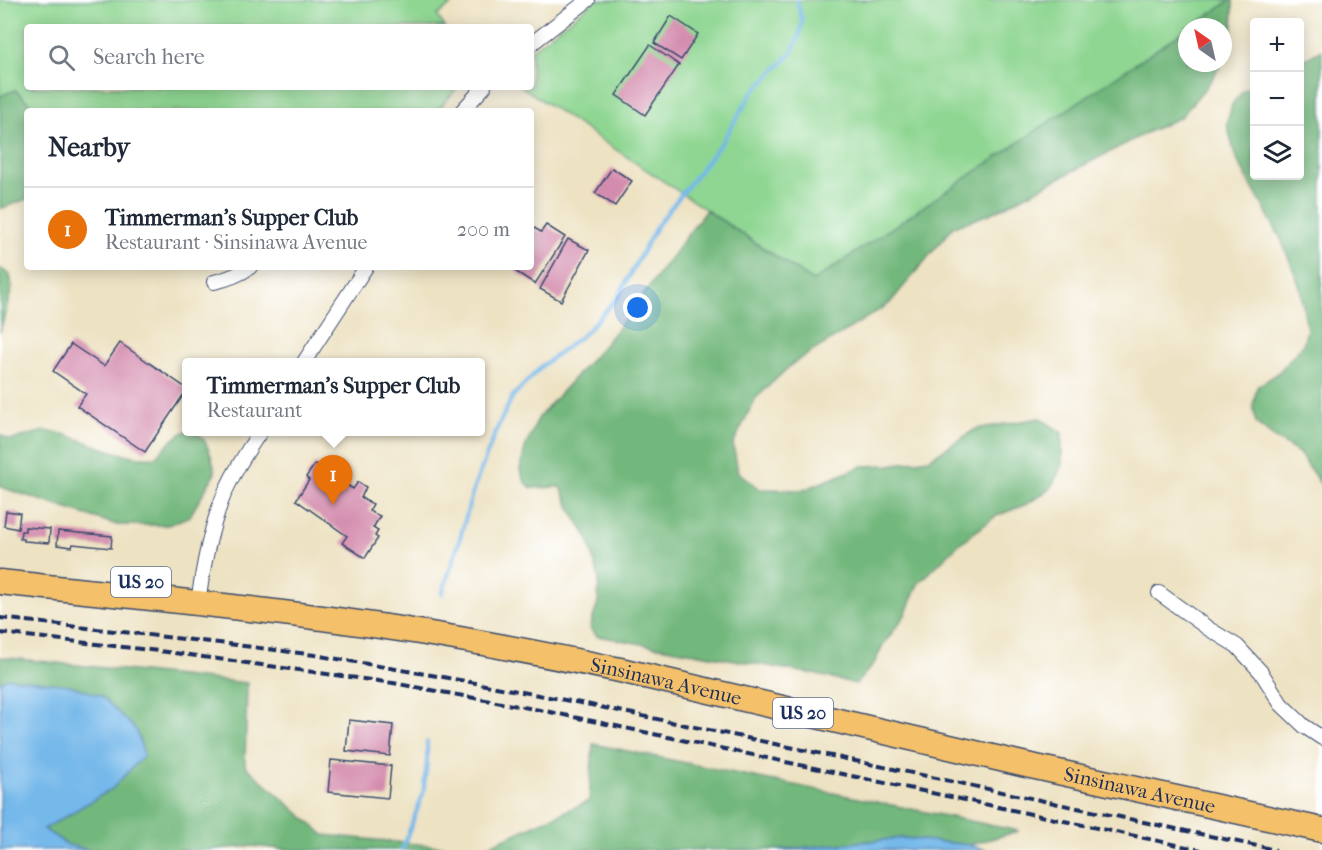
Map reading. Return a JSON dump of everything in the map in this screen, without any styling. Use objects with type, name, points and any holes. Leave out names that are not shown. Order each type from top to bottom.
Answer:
[{"type":"highway","name":"Sinsinawa Avenue","points":[[0,566],[199,596],[297,615],[419,632],[554,656],[1011,762],[1322,830]]},
{"type":"highway","name":"Sinsinawa Avenue","points":[[0,582],[362,609],[479,626],[622,655],[916,725],[1322,814]]},
{"type":"street","points":[[534,42],[588,0]]},
{"type":"street","points":[[465,108],[481,90]]},
{"type":"street","points":[[214,282],[228,279],[246,270]]},
{"type":"street","points":[[307,358],[364,270]]},
{"type":"street","points":[[199,596],[208,544],[225,491],[257,436]]},
{"type":"street","points":[[1160,593],[1209,629],[1237,646],[1261,672],[1281,704],[1304,726],[1322,738]]},
{"type":"green space","points":[[0,0],[457,0],[437,16],[443,24],[24,24],[24,90],[455,90],[440,108],[35,108],[15,90],[0,99]]},
{"type":"green space","points":[[596,0],[1233,0],[1206,18],[1178,18],[1178,37],[813,281],[526,90],[534,90],[534,48]]},
{"type":"green space","points":[[1233,0],[1232,33],[1232,18],[1204,18]]},
{"type":"green space","points":[[1178,35],[1178,72],[1216,72],[1181,117],[992,213],[953,227],[889,304],[792,364],[755,399],[733,444],[738,472],[760,489],[803,490],[863,466],[929,459],[976,429],[1040,418],[1062,433],[1062,466],[1050,489],[1027,504],[996,516],[958,545],[918,584],[905,615],[882,647],[875,662],[856,684],[814,674],[597,636],[590,628],[598,602],[599,579],[588,538],[572,512],[561,487],[531,488],[524,480],[520,470],[525,448],[539,417],[605,344],[706,210],[813,281]]},
{"type":"green space","points":[[1322,50],[1322,486],[1299,453],[1256,423],[1253,405],[1257,387],[1278,373],[1303,345],[1307,330],[1300,287],[1281,239],[1235,156],[1227,124],[1232,104],[1244,90],[1250,87],[1250,180],[1304,180],[1304,60]]},
{"type":"green space","points":[[15,90],[35,108],[24,108],[24,200],[0,209],[0,96]]},
{"type":"green space","points":[[0,268],[10,275],[12,288],[0,332]]},
{"type":"green space","points":[[44,431],[67,435],[122,454],[155,457],[182,433],[182,436],[203,438],[215,473],[190,516],[168,525],[117,525],[0,487],[0,435],[11,440]]},
{"type":"green space","points":[[0,657],[247,683],[245,766],[324,835],[479,850],[293,850],[252,846],[208,850],[90,850],[68,845],[43,829],[74,812],[9,678],[0,682]]},
{"type":"green space","points":[[593,744],[1019,831],[969,845],[903,838],[779,850],[479,850],[589,801]]},
{"type":"water","points":[[8,678],[69,685],[101,696],[136,730],[144,755],[112,789],[44,829],[68,845],[90,850],[0,850],[0,682]]},
{"type":"water","points":[[903,838],[969,845],[988,850],[779,850]]},
{"type":"building","points":[[671,16],[698,34],[681,60],[654,43]]},
{"type":"building","points":[[650,45],[679,65],[645,115],[616,95]]},
{"type":"building","points":[[612,168],[632,181],[615,206],[595,193]]},
{"type":"building","points":[[546,225],[565,237],[535,284],[515,271],[534,270],[534,228],[541,232]]},
{"type":"building","points":[[568,239],[589,250],[561,301],[540,289]]},
{"type":"building","points":[[120,343],[182,385],[182,397],[145,452],[77,406],[86,394],[53,371],[71,344],[104,366]]},
{"type":"building","points":[[315,464],[353,489],[358,482],[366,487],[361,498],[373,504],[369,511],[380,516],[373,528],[378,531],[375,536],[378,538],[365,558],[342,543],[347,536],[296,500],[309,480],[306,477]]},
{"type":"building","points":[[6,511],[20,513],[18,529],[4,526]]},
{"type":"building","points":[[25,527],[50,529],[49,543],[20,539],[21,531],[25,531]]},
{"type":"building","points":[[58,531],[112,536],[111,548],[73,544],[72,547],[57,545]]},
{"type":"building","points":[[349,720],[393,725],[390,756],[346,751]]},
{"type":"building","points":[[331,760],[391,766],[388,798],[328,792]]},
{"type":"waterway","points":[[442,594],[473,490],[498,426],[513,396],[543,365],[584,334],[618,297],[656,227],[722,142],[752,93],[791,54],[800,34],[802,20],[797,0]]},
{"type":"waterway","points":[[402,850],[423,794],[427,742]]},
{"type":"railway","points":[[0,618],[315,655],[454,679],[586,704],[1276,850]]},
{"type":"railway","points":[[0,633],[167,652],[393,683],[545,711],[1201,850]]},
{"type":"place","name":"Timmerman's Supper Club","points":[[333,505]]}]
